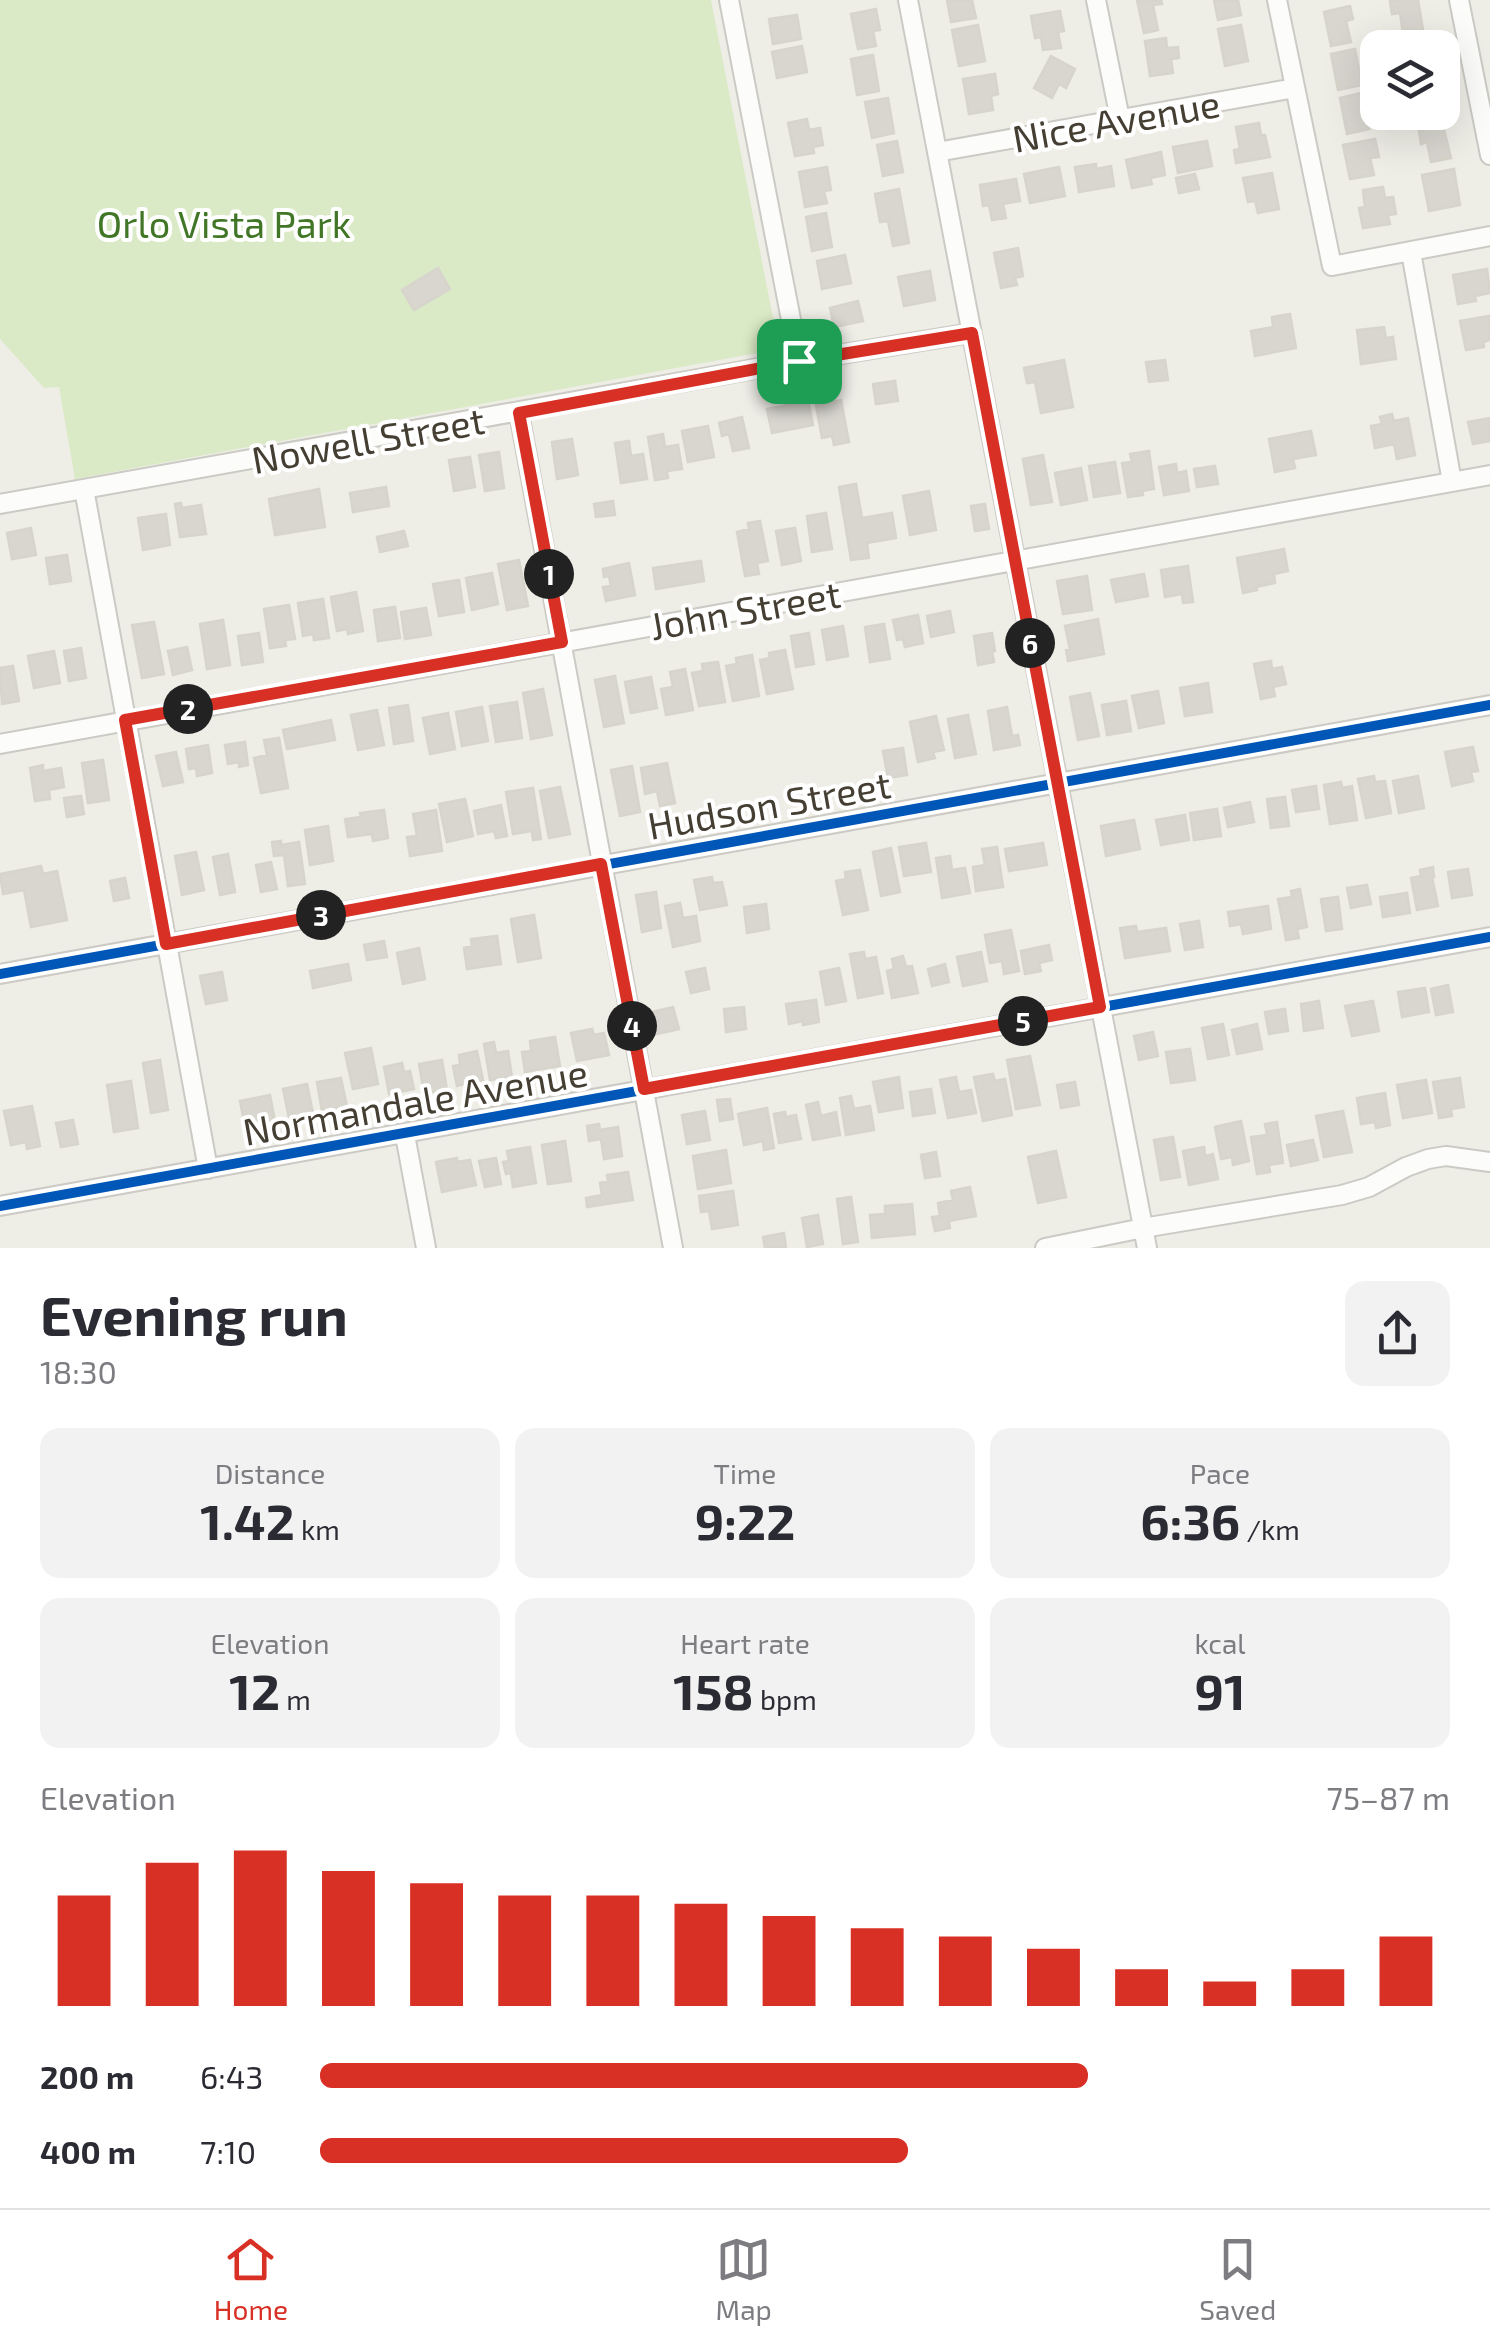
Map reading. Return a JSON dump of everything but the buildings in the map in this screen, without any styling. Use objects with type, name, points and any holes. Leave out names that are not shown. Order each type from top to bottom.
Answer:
[{"type":"street","points":[[729,0],[799,361]]},
{"type":"street","points":[[908,0],[1147,1248]]},
{"type":"street","points":[[1096,0],[1120,119]]},
{"type":"street","points":[[1277,0],[1332,266],[1490,236]]},
{"type":"street","points":[[1459,0],[1490,155]]},
{"type":"street","name":"Nice Avenue","points":[[937,152],[1295,88]]},
{"type":"street","points":[[1411,252],[1452,482]]},
{"type":"street","name":"Nowell Street","points":[[0,504],[972,333]]},
{"type":"street","points":[[519,413],[673,1248]]},
{"type":"street","name":"John Street","points":[[0,744],[1490,475]]},
{"type":"street","points":[[84,490],[208,1169]]},
{"type":"street","name":"Hudson Street","points":[[0,974],[1490,705]]},
{"type":"street","name":"Normandale Avenue","points":[[0,1206],[1490,937]]},
{"type":"street","points":[[404,1134],[426,1248]]},
{"type":"street","points":[[1045,1248],[1342,1195],[1369,1187],[1428,1159],[1446,1156],[1490,1162]]},
{"type":"green space","name":"Orlo Vista Park","points":[[0,0],[711,0],[779,349],[75,479],[59,387],[44,388],[0,339]]},
{"type":"cycle path","points":[[0,974],[1490,705]]},
{"type":"cycle path","points":[[0,1206],[1490,937]]},
{"type":"route","points":[[972,333],[1100,1007],[644,1089],[601,864],[166,944],[125,720],[562,642],[519,413],[799,361],[972,333]]}]
